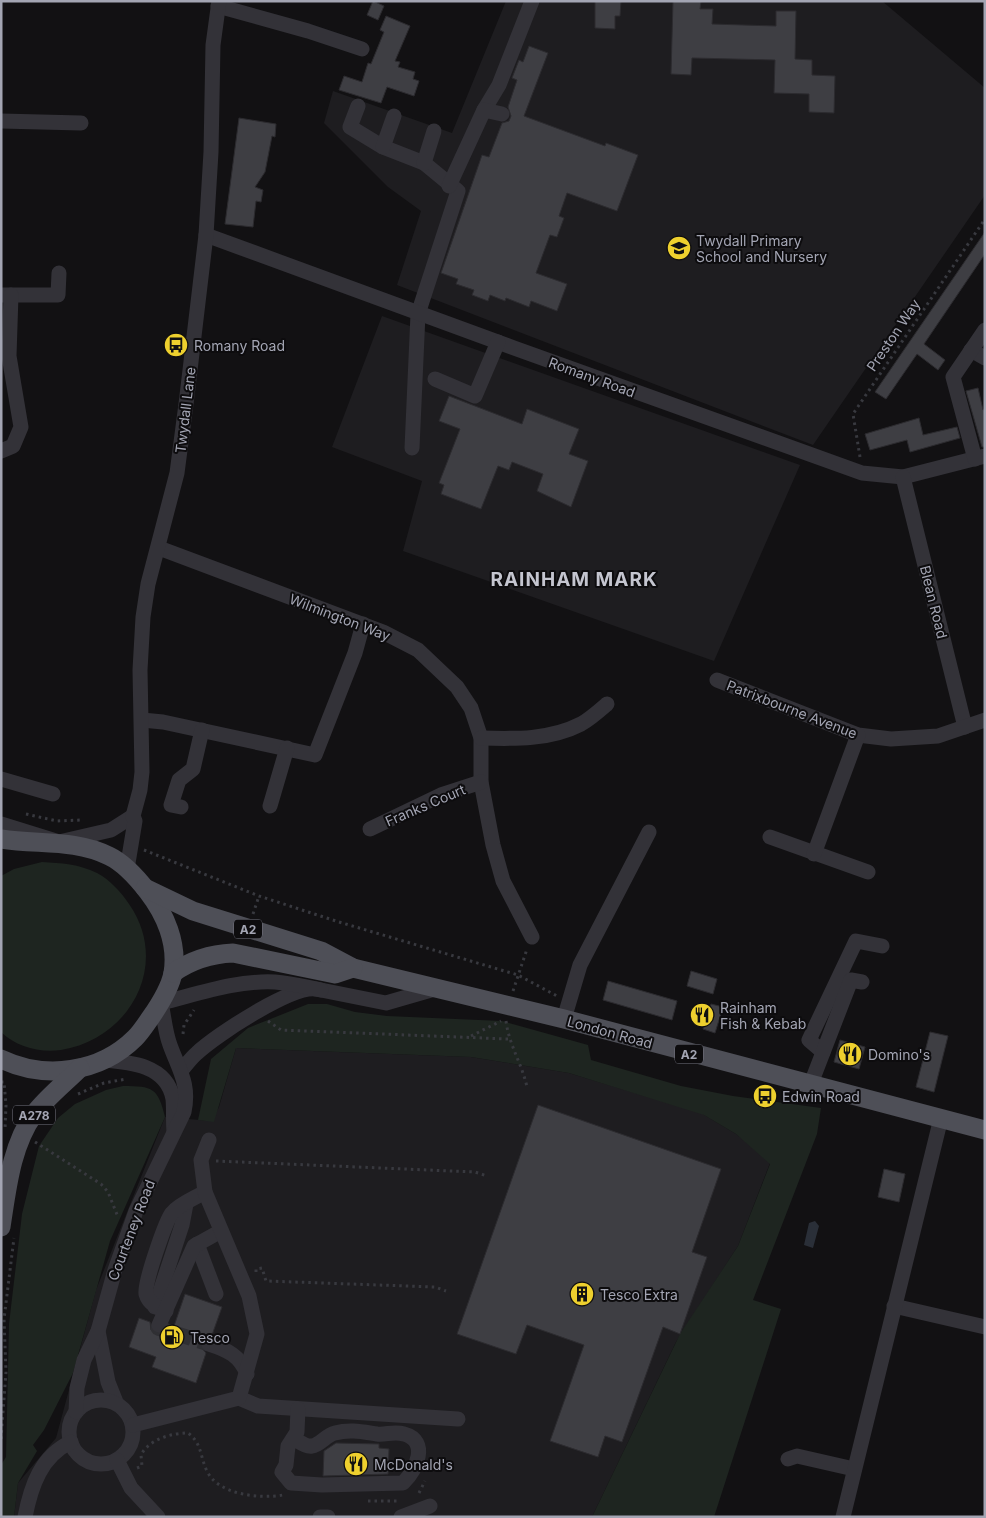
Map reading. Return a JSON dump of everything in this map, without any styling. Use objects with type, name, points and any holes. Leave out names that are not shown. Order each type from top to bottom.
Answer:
[{"type":"main road","points":[[1,839],[20,842],[59,842],[83,846],[110,856],[127,869],[160,908],[170,931],[173,973],[161,1003],[136,1037],[103,1060],[80,1068],[52,1072],[24,1068],[1,1059]]},
{"type":"main road","points":[[1,853],[20,842]]},
{"type":"main road","name":"London Road","points":[[145,888],[193,911],[321,951],[353,968],[564,1019],[810,1086],[985,1130]]},
{"type":"main road","name":"London Road","points":[[173,973],[192,962],[219,954],[233,953],[335,974],[353,968]]},
{"type":"main road","name":"A278","points":[[8,1229],[9,1177],[21,1136],[35,1113],[80,1068]]},
{"type":"street","points":[[449,186],[484,110],[500,85],[532,1]]},
{"type":"street","points":[[218,4],[362,49]]},
{"type":"street","name":"Twydall Lane","points":[[127,869],[135,821],[132,816],[140,790],[142,772],[140,670],[143,617],[148,584],[177,474],[206,235],[211,152],[213,45],[218,4]]},
{"type":"street","points":[[358,106],[350,127],[384,147],[424,163],[449,186],[458,191],[418,314],[412,448]]},
{"type":"street","points":[[484,110],[502,114]]},
{"type":"street","points":[[384,147],[394,116]]},
{"type":"street","points":[[1,121],[81,123]]},
{"type":"street","points":[[424,163],[434,131]]},
{"type":"street","name":"Romany Road","points":[[206,235],[418,314],[862,473],[903,477],[980,457]]},
{"type":"street","points":[[1,452],[13,446],[21,427],[9,356],[6,295],[58,295],[59,273]]},
{"type":"street","points":[[980,457],[953,377],[985,330]]},
{"type":"street","points":[[435,379],[476,396],[498,342]]},
{"type":"street","points":[[971,350],[985,358]]},
{"type":"street","name":"Blean Road","points":[[903,477],[965,727]]},
{"type":"street","name":"Wilmington Way","points":[[159,548],[383,632],[418,650],[458,687],[471,708],[481,738],[481,782],[503,881],[532,937]]},
{"type":"street","points":[[142,720],[202,730],[315,754],[355,653],[363,624]]},
{"type":"street","name":"Patrixbourne Avenue","points":[[717,680],[858,735],[891,739],[938,736],[985,720]]},
{"type":"street","points":[[481,738],[520,739],[556,734],[582,723],[607,704]]},
{"type":"street","points":[[180,807],[171,805],[179,780],[193,769],[202,730]]},
{"type":"street","points":[[814,854],[858,735]]},
{"type":"street","points":[[270,806],[287,748]]},
{"type":"street","points":[[1,778],[53,794]]},
{"type":"street","name":"Franks Court","points":[[370,830],[442,795],[481,782]]},
{"type":"street","points":[[1,824],[59,842],[111,830],[132,816]]},
{"type":"street","points":[[564,1019],[580,965],[649,832]]},
{"type":"street","points":[[770,836],[814,854],[868,872]]},
{"type":"street","points":[[823,1052],[809,1040],[856,941],[882,946]]},
{"type":"street","points":[[810,1086],[851,980],[862,982]]},
{"type":"street","points":[[161,1003],[256,982],[282,982],[321,990]]},
{"type":"street","name":"London Road","points":[[181,1071],[196,1054],[220,1034],[258,1011],[304,990],[321,990],[386,1003],[438,988]]},
{"type":"street","name":"Courteney Road","points":[[76,1412],[77,1388],[84,1360],[98,1331],[114,1270],[149,1182],[184,1112],[188,1096],[181,1071],[169,1043],[161,1003]]},
{"type":"street","name":"Courteney Road","points":[[103,1060],[135,1062],[151,1069],[162,1079],[172,1098],[174,1132]]},
{"type":"street","points":[[843,1517],[941,1118]]},
{"type":"street","points":[[209,1140],[201,1160],[205,1192],[246,1288],[257,1334],[239,1398]]},
{"type":"street","points":[[205,1192],[173,1212],[169,1217],[147,1279],[146,1294],[160,1314],[194,1246],[221,1231]]},
{"type":"street","points":[[197,1244],[216,1294]]},
{"type":"street","points":[[894,1306],[985,1327]]},
{"type":"street","name":"Courteney Road","points":[[98,1331],[108,1382],[116,1402]]},
{"type":"street","points":[[210,1344],[226,1349],[242,1360],[247,1374]]},
{"type":"street","points":[[133,1425],[239,1398],[258,1406],[458,1419]]},
{"type":"street","points":[[94,1400],[116,1402],[130,1416],[133,1425],[131,1446],[117,1460],[108,1464],[87,1461],[79,1455],[71,1442],[69,1429],[76,1412],[94,1400]]},
{"type":"street","points":[[294,1440],[309,1446],[315,1446],[332,1433],[367,1431],[378,1434],[392,1432],[411,1436],[419,1452],[410,1476],[403,1483],[396,1485],[296,1484],[287,1479],[282,1472],[286,1465],[288,1446],[294,1440],[297,1432],[298,1409]]},
{"type":"street","points":[[25,1517],[36,1476],[61,1447],[71,1442]]},
{"type":"street","points":[[788,1459],[797,1456],[854,1470]]},
{"type":"street","points":[[117,1460],[131,1488],[143,1504],[158,1517]]},
{"type":"street","points":[[402,1517],[430,1506]]},
{"type":"street","points":[[320,1517],[328,1517]]},
{"type":"path","name":"Preston Way","points":[[862,473],[853,414],[985,219]]},
{"type":"path","points":[[18,813],[57,821],[89,820]]},
{"type":"path","points":[[252,918],[259,896]]},
{"type":"path","points":[[518,975],[532,937]]},
{"type":"path","points":[[262,1015],[270,1024],[281,1030],[508,1039]]},
{"type":"path","points":[[470,1037],[506,1018],[508,1039],[523,1069],[527,1087]]},
{"type":"path","points":[[72,1097],[104,1084],[128,1078]]},
{"type":"path","points":[[1,1082],[4,1082],[6,1105],[5,1130],[13,1133]]},
{"type":"path","points":[[32,1149],[38,1135]]},
{"type":"path","points":[[35,1142],[101,1184],[108,1192],[116,1217],[133,1222]]},
{"type":"path","points":[[201,1160],[475,1172],[487,1176]]},
{"type":"path","points":[[1,1439],[6,1372],[4,1319],[8,1229]]},
{"type":"path","points":[[246,1288],[256,1281],[256,1268],[262,1268],[266,1281],[435,1287],[446,1291]]},
{"type":"shaded area","name":"Twydall Primary School and Nursery","points":[[506,1],[882,1],[985,88],[985,195],[813,445],[397,285],[421,211],[388,187],[324,123],[333,91],[452,133]]},
{"type":"shaded area","points":[[382,316],[800,465],[714,661],[403,551],[422,481],[332,447]]},
{"type":"shaded area","points":[[42,862],[77,866],[97,873],[111,883],[129,904],[141,927],[146,951],[144,974],[137,995],[124,1015],[107,1031],[85,1043],[53,1051],[29,1048],[14,1042],[1,1032],[1,876],[14,869]]},
{"type":"shaded area","points":[[308,1004],[327,1004],[355,1012],[387,1016],[502,1021],[588,1045],[591,1060],[681,1086],[733,1096],[821,1108],[817,1134],[753,1300],[781,1309],[714,1517],[592,1517],[680,1334],[738,1246],[770,1164],[736,1134],[704,1115],[569,1073],[471,1057],[236,1048],[214,1122],[198,1120],[211,1059],[248,1028]]},
{"type":"shaded area","points":[[236,1048],[471,1057],[569,1073],[701,1113],[736,1134],[756,1149],[770,1163],[738,1246],[676,1342],[592,1517],[14,1517],[18,1483],[56,1438],[96,1290],[165,1117],[211,1121],[219,1107]]},
{"type":"shaded area","points":[[123,1086],[148,1088],[153,1091],[160,1100],[165,1117],[110,1241],[73,1373],[44,1430],[33,1445],[37,1451],[18,1483],[14,1517],[1,1517],[1,1465],[6,1457],[9,1324],[22,1214],[39,1146],[58,1118],[75,1104],[106,1090]]},
{"type":"shaded area","points":[[815,1221],[819,1226],[813,1248],[804,1245],[809,1223]]},
{"type":"building","points":[[373,1],[384,6],[378,20],[367,15]]},
{"type":"building","points":[[595,1],[621,1],[620,16],[615,16],[615,29],[595,28]]},
{"type":"building","points":[[673,1],[701,1],[700,9],[713,9],[712,24],[776,26],[776,11],[796,11],[795,59],[812,60],[812,75],[835,76],[834,113],[809,112],[809,94],[774,93],[775,60],[692,58],[691,75],[671,74]]},
{"type":"building","points":[[386,16],[410,26],[395,61],[400,62],[398,67],[415,72],[413,79],[419,81],[414,96],[387,87],[381,103],[339,90],[344,76],[362,82],[368,63],[371,64],[384,32],[380,30]]},
{"type":"building","points":[[529,46],[548,53],[524,116],[605,146],[606,143],[638,155],[617,211],[567,193],[559,216],[564,218],[557,237],[550,235],[536,273],[567,284],[557,311],[531,301],[529,307],[506,298],[505,301],[490,295],[488,301],[472,295],[474,290],[456,284],[458,279],[441,273],[482,155],[489,157],[502,123],[509,121],[511,116],[508,107],[517,80],[512,78],[519,60],[523,62]]},
{"type":"building","points":[[239,118],[276,124],[275,137],[272,136],[265,172],[255,187],[263,190],[261,202],[256,201],[253,227],[225,224]]},
{"type":"building","points":[[985,232],[985,254],[924,344],[945,360],[938,370],[917,354],[886,399],[875,392]]},
{"type":"building","points":[[978,388],[983,410],[985,409],[985,447],[982,447],[966,391]]},
{"type":"building","points":[[449,396],[522,424],[527,409],[579,429],[569,454],[588,461],[571,507],[537,491],[543,474],[512,462],[509,470],[498,466],[481,509],[441,494],[444,485],[439,483],[460,429],[439,421]]},
{"type":"building","points":[[919,418],[923,435],[957,427],[960,438],[910,452],[907,440],[870,450],[865,434]]},
{"type":"building","points":[[691,971],[717,979],[713,994],[687,986]]},
{"type":"building","points":[[608,981],[677,1001],[672,1020],[603,1000]]},
{"type":"building","points":[[711,1004],[723,1007],[715,1033],[703,1029]]},
{"type":"building","points":[[930,1032],[948,1036],[934,1092],[916,1087]]},
{"type":"building","name":"Domino's","points":[[840,1040],[865,1047],[859,1069],[834,1062]]},
{"type":"building","name":"Tesco Extra","points":[[538,1105],[721,1169],[692,1252],[707,1257],[680,1334],[663,1327],[622,1442],[605,1436],[598,1457],[550,1441],[584,1345],[527,1325],[516,1354],[457,1334]]},
{"type":"building","points":[[884,1169],[905,1174],[899,1202],[878,1197]]},
{"type":"building","name":"Tesco","points":[[185,1294],[222,1307],[212,1335],[207,1335],[200,1341],[200,1346],[206,1353],[196,1383],[152,1367],[156,1357],[129,1347],[139,1318],[150,1322],[151,1330],[156,1334],[164,1333],[168,1328],[173,1329]]},
{"type":"building","name":"McDonald's","points":[[336,1443],[379,1444],[379,1448],[389,1449],[388,1474],[323,1476],[324,1451]]},
{"type":"tunnel","points":[[159,1325],[158,1328],[209,1344]]},
{"type":"place","name":"Twydall Primary School and Nursery","points":[[679,248]]},
{"type":"place","name":"Romany Road","points":[[176,345]]},
{"type":"place","name":"Rainham Fish & Kebab","points":[[702,1015]]},
{"type":"place","name":"Domino's","points":[[850,1054]]},
{"type":"place","name":"Edwin Road","points":[[765,1096]]},
{"type":"place","name":"Tesco Extra","points":[[582,1294]]},
{"type":"place","name":"Tesco","points":[[172,1337]]},
{"type":"place","name":"McDonald's","points":[[356,1464]]},
{"type":"district","name":"RAINHAM MARK","points":[[574,579]]}]
